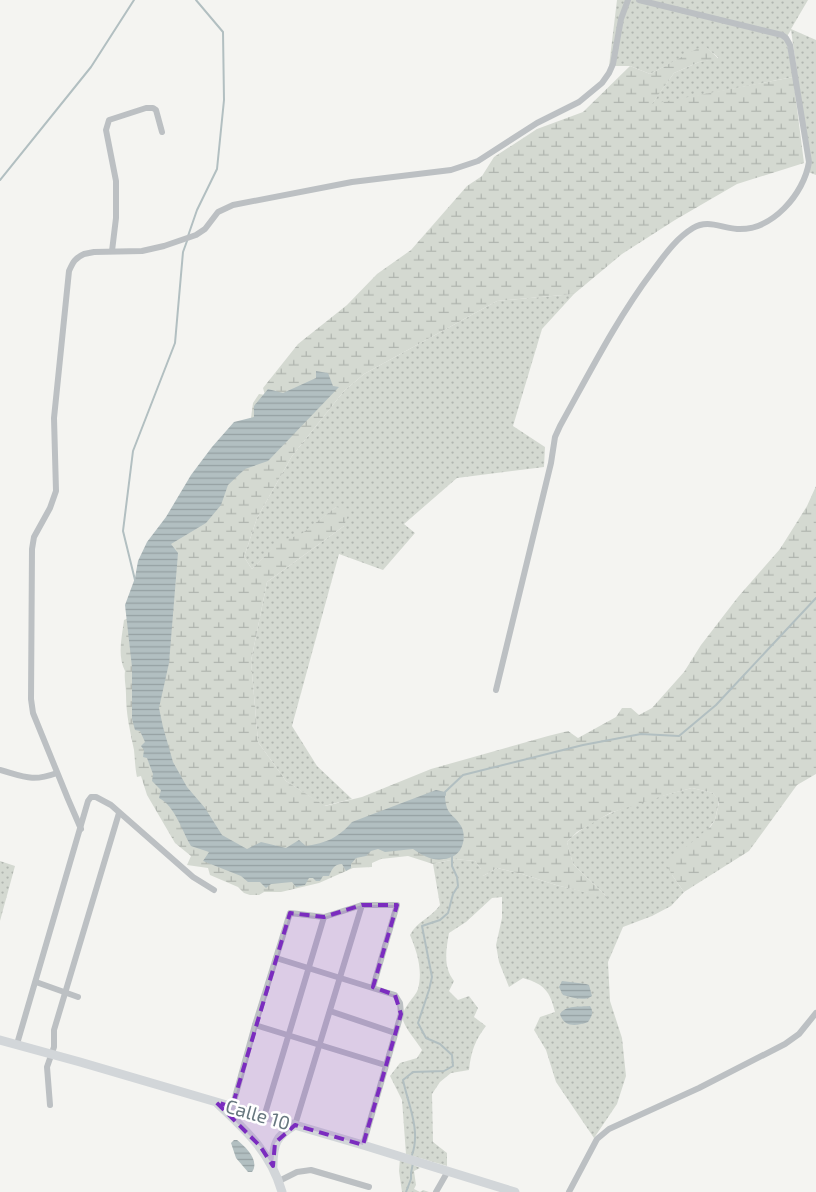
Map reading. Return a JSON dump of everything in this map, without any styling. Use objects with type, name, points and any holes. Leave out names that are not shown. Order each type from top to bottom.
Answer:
[{"type":"main road","name":"Calle 10","points":[[0,1040],[363,1144],[515,1192]]},
{"type":"main road","points":[[216,1102],[260,1146],[273,1166],[282,1192]]},
{"type":"main road","points":[[273,1166],[275,1143],[280,1136],[295,1125]]},
{"type":"street","points":[[81,829],[33,713],[31,699],[32,549],[34,537],[50,508],[56,491],[54,418],[69,271],[72,262],[77,257],[94,252],[154,249],[196,235],[205,229],[218,212],[233,205],[352,182],[451,170],[478,160],[536,123],[579,102],[602,83],[613,64],[621,19],[628,0]]},
{"type":"street","points":[[496,690],[551,463],[555,437],[633,298],[670,247],[682,236],[702,224],[738,229],[754,226],[780,213],[794,199],[804,183],[810,162],[790,45],[786,38],[782,35],[639,0]]},
{"type":"street","points":[[112,252],[116,218],[116,181],[106,130],[109,120],[146,108],[153,108],[156,110],[162,132]]},
{"type":"street","points":[[0,770],[31,779],[44,778],[57,773]]},
{"type":"street","points":[[17,1044],[88,801],[92,797],[96,797],[111,806],[193,877],[214,890]]},
{"type":"street","points":[[50,1105],[47,1067],[54,1047],[54,1030],[119,813]]},
{"type":"street","points":[[295,1125],[362,905]]},
{"type":"street","points":[[232,1108],[290,912],[324,917],[362,905],[397,905],[373,987]]},
{"type":"street","points":[[264,1117],[324,917]]},
{"type":"street","points":[[276,958],[373,987],[395,995],[400,1003],[401,1014],[363,1144]]},
{"type":"street","points":[[36,982],[78,997]]},
{"type":"street","points":[[330,1011],[395,1033]]},
{"type":"street","points":[[569,1192],[597,1139],[608,1128],[699,1088],[785,1044],[798,1034],[816,1013]]},
{"type":"street","points":[[255,1025],[385,1065]]},
{"type":"street","points":[[279,1181],[297,1172],[310,1170],[369,1187]]},
{"type":"street","points":[[436,1192],[448,1171]]},
{"type":"highlighted area","points":[[362,905],[397,905],[373,987],[395,995],[401,1014],[363,1145],[295,1125],[275,1143],[273,1166],[260,1146],[216,1102],[232,1107],[290,913],[324,917]]},
{"type":"green space","points":[[617,0],[808,0],[791,29],[816,40],[816,175],[808,172],[810,163],[791,30],[786,38],[793,77],[651,105],[674,73],[699,62],[719,58],[704,46],[650,74],[630,66],[609,66]]},
{"type":"green space","points":[[704,45],[719,59],[699,62],[674,73],[652,104],[793,77],[804,163],[737,184],[622,254],[574,294],[497,301],[364,374],[344,391],[292,456],[257,518],[244,557],[252,569],[279,541],[300,535],[336,507],[350,509],[344,526],[267,582],[251,661],[258,742],[286,781],[325,806],[362,797],[431,769],[548,736],[568,731],[578,738],[616,717],[622,708],[631,708],[639,715],[652,708],[684,672],[701,645],[738,597],[780,549],[807,506],[816,486],[816,774],[797,785],[749,851],[684,892],[666,864],[711,826],[715,820],[719,802],[713,793],[692,788],[610,813],[577,832],[567,842],[573,864],[608,898],[497,868],[483,876],[479,874],[481,869],[475,861],[455,859],[433,864],[408,856],[381,859],[372,863],[372,867],[353,868],[319,883],[281,892],[264,892],[259,895],[244,893],[238,887],[210,875],[208,868],[187,865],[191,856],[175,843],[147,795],[141,776],[137,777],[128,722],[125,671],[121,659],[124,620],[135,615],[155,556],[241,423],[251,418],[253,403],[259,394],[265,395],[263,388],[298,344],[347,305],[377,274],[411,250],[467,186],[482,176],[494,157],[537,129],[583,112],[630,66],[650,74]]},
{"type":"green space","points":[[574,294],[542,329],[513,426],[545,447],[544,467],[457,478],[404,524],[415,533],[383,570],[339,554],[292,726],[317,766],[352,799],[324,806],[286,781],[258,742],[251,661],[267,582],[344,526],[336,507],[300,536],[279,542],[252,569],[244,557],[257,518],[292,456],[344,391],[364,374],[497,301]]},
{"type":"green space","points":[[692,788],[713,793],[719,801],[715,820],[672,875],[684,892],[671,906],[652,916],[623,927],[608,962],[610,1001],[622,1038],[626,1076],[617,1104],[594,1138],[556,1082],[546,1050],[534,1030],[540,1017],[555,1012],[551,999],[541,986],[523,978],[509,987],[499,962],[496,945],[502,918],[502,897],[492,898],[466,922],[449,933],[446,952],[447,964],[454,981],[449,991],[458,1000],[469,996],[478,1008],[474,1017],[486,1026],[474,1046],[469,1070],[451,1073],[440,1082],[432,1094],[433,1142],[447,1153],[447,1166],[406,1154],[402,1100],[390,1076],[400,1063],[417,1058],[422,1050],[406,1027],[403,1016],[418,989],[420,975],[415,948],[410,935],[416,926],[440,905],[433,864],[455,859],[475,861],[481,869],[483,876],[497,868],[607,897],[573,864],[567,842],[579,831],[608,814],[659,796]]},
{"type":"green space","points":[[0,861],[15,866],[0,921]]},
{"type":"green space","points":[[400,1158],[420,1168],[414,1171],[416,1185],[414,1189],[420,1192],[402,1192],[399,1171]]},
{"type":"shaded area","points":[[316,371],[328,373],[333,386],[339,387],[268,461],[245,469],[228,485],[221,505],[206,523],[171,544],[178,553],[169,663],[159,708],[173,762],[187,787],[205,808],[222,835],[247,849],[261,842],[286,848],[299,840],[306,846],[320,843],[337,836],[352,822],[436,790],[445,792],[447,808],[462,827],[464,838],[458,853],[449,858],[430,858],[413,849],[385,852],[378,849],[371,851],[366,856],[356,858],[351,864],[351,868],[346,871],[342,864],[335,866],[329,876],[323,876],[320,881],[309,878],[305,885],[296,887],[292,882],[271,884],[266,888],[260,882],[248,882],[241,876],[203,861],[209,852],[191,846],[174,813],[159,798],[161,790],[152,781],[153,774],[147,758],[143,757],[144,750],[141,746],[145,742],[140,731],[135,730],[132,719],[132,667],[125,605],[135,578],[138,561],[147,542],[166,517],[191,475],[212,447],[234,422],[254,417],[254,406],[268,389],[283,393],[316,378]]},
{"type":"shaded area","points":[[562,981],[589,985],[592,996],[582,999],[563,995],[559,987]]},
{"type":"shaded area","points":[[590,1006],[592,1012],[588,1022],[571,1025],[562,1019],[560,1014],[569,1008]]},
{"type":"shaded area","points":[[234,1140],[241,1143],[251,1154],[254,1163],[252,1172],[248,1172],[236,1158],[231,1143]]},
{"type":"waterway","points":[[0,180],[91,67],[134,0]]},
{"type":"waterway","points":[[188,236],[197,210],[217,169],[224,100],[223,32],[196,0]]},
{"type":"waterway","points":[[135,580],[123,531],[133,451],[175,343],[183,252],[187,241]]},
{"type":"waterway","points":[[445,795],[445,792],[463,775],[583,745],[641,734],[679,736],[716,705],[816,598]]},
{"type":"waterway","points":[[412,1155],[415,1136],[413,1117],[403,1080],[413,1072],[444,1071],[453,1066],[452,1055],[440,1044],[426,1038],[418,1023],[432,977],[422,926],[440,920],[448,913],[453,894],[458,886],[457,877],[452,866],[452,855]]},
{"type":"waterway","points":[[406,1192],[411,1179],[413,1163]]}]
